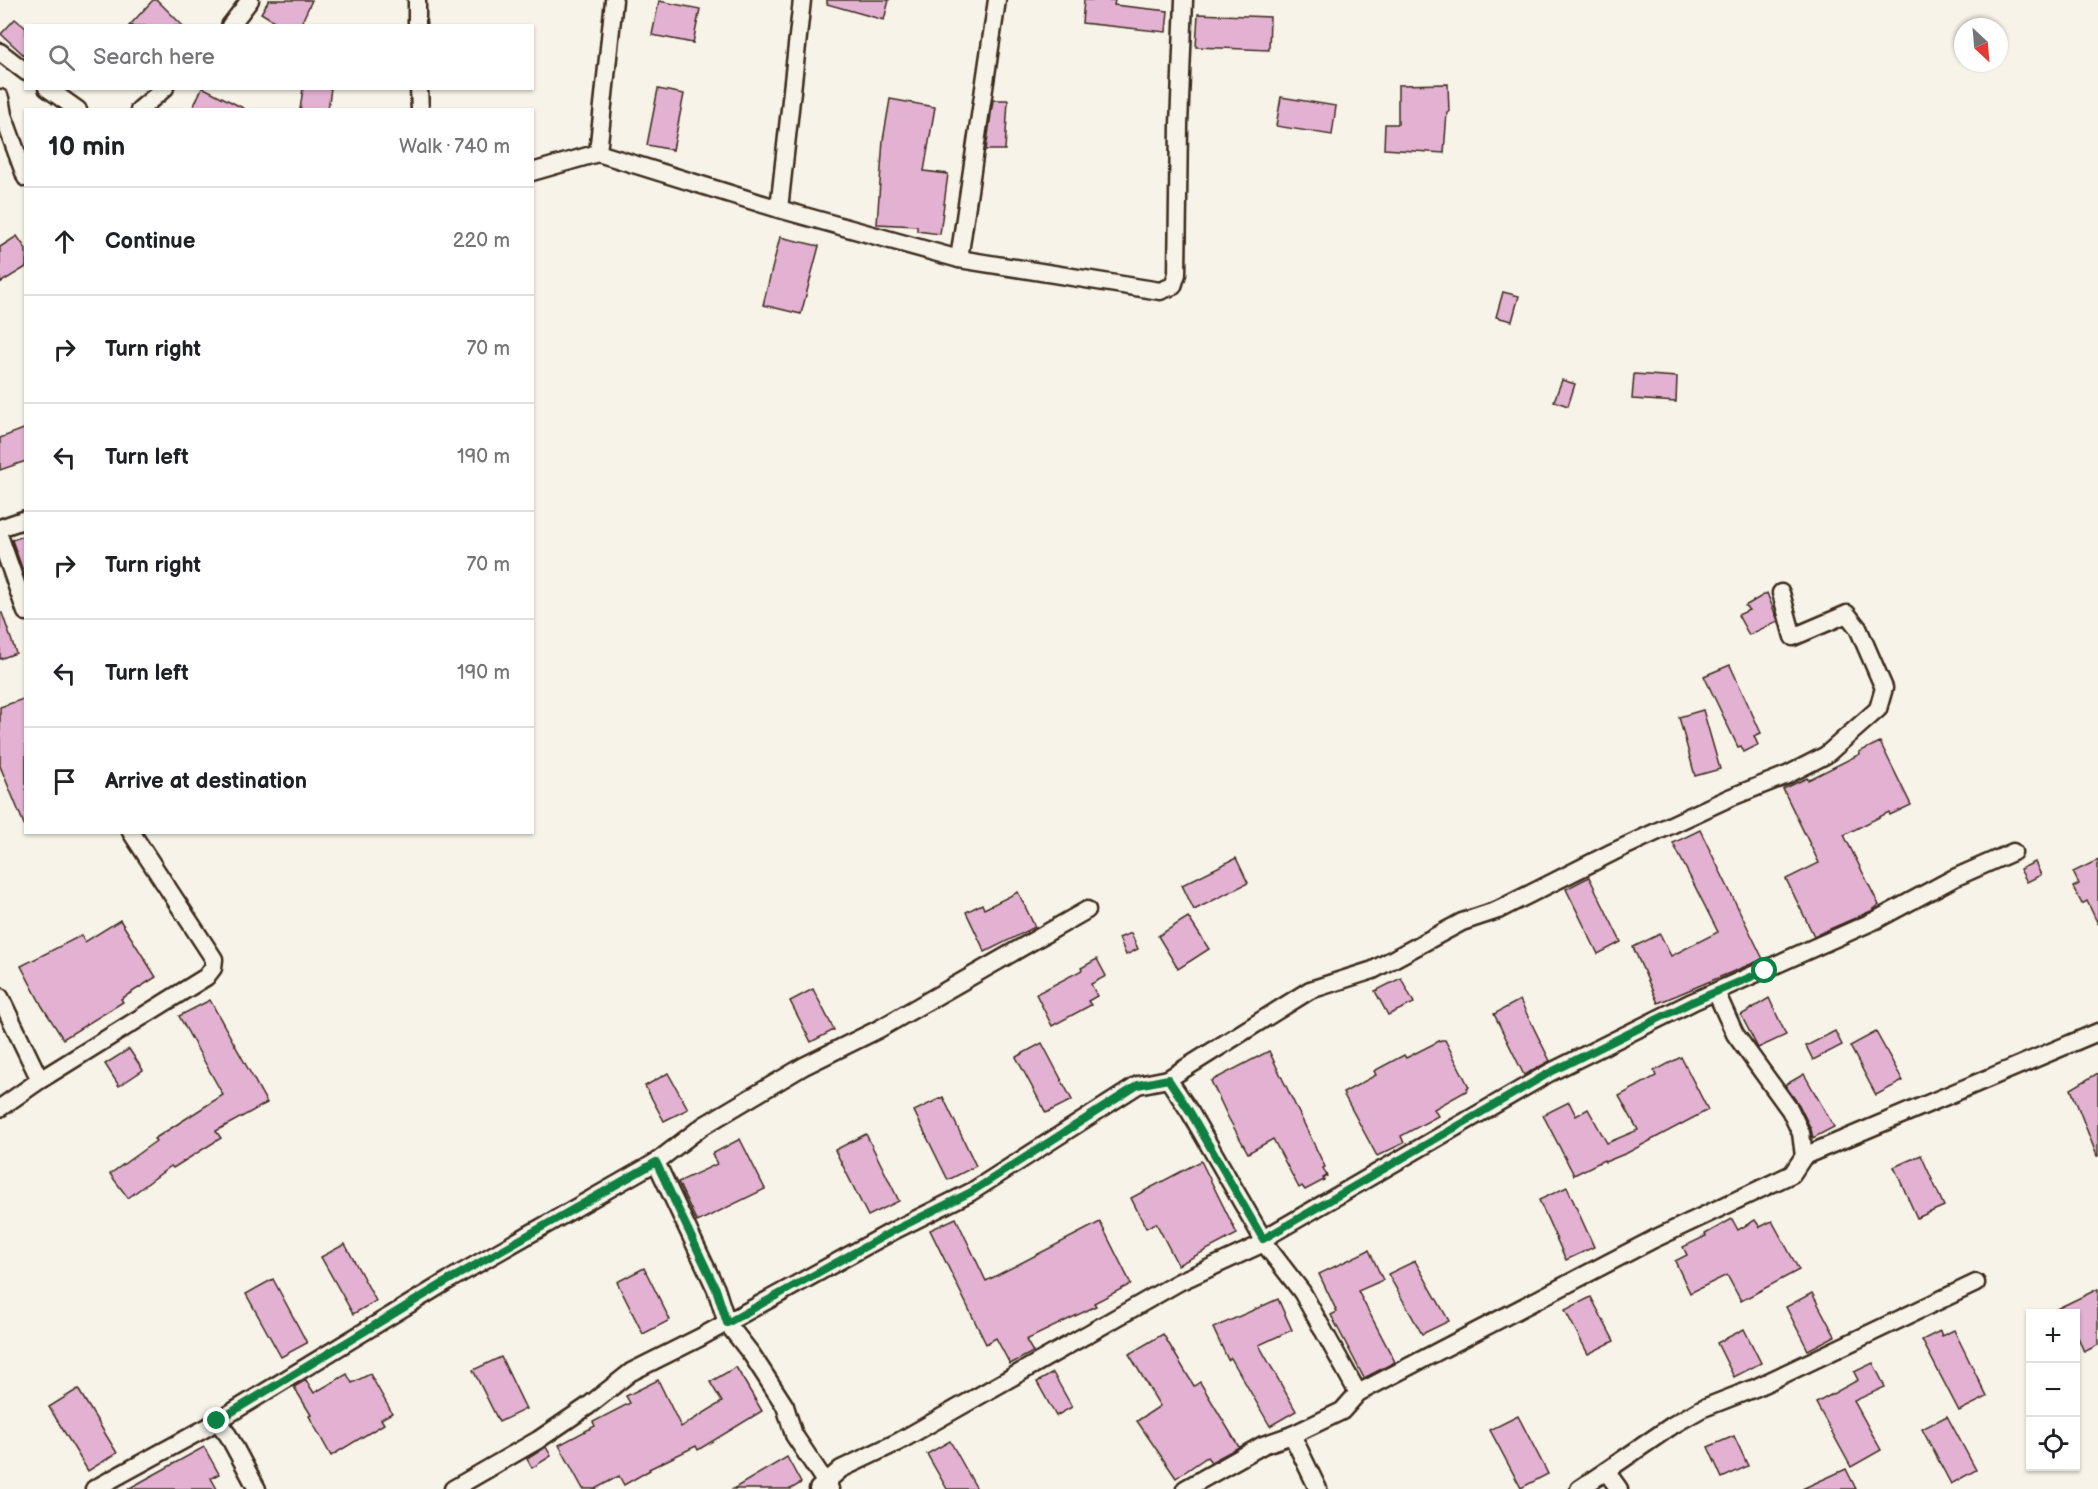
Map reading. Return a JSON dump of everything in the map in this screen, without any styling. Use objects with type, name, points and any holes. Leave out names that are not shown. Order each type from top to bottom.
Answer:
[{"type":"street","points":[[232,24],[250,0]]},
{"type":"street","points":[[417,0],[417,24]]},
{"type":"street","points":[[598,153],[609,28],[614,0]]},
{"type":"street","points":[[779,209],[802,0]]},
{"type":"street","points":[[959,259],[997,0]]},
{"type":"street","points":[[534,171],[598,153],[779,209],[959,259],[1160,291],[1173,286],[1177,274],[1179,125],[1184,0]]},
{"type":"street","points":[[0,52],[24,70]]},
{"type":"street","points":[[50,90],[75,108]]},
{"type":"street","points":[[141,108],[163,90]]},
{"type":"street","points":[[419,90],[420,108]]},
{"type":"street","points":[[0,98],[3,115],[24,173]]},
{"type":"street","points":[[0,528],[24,520]]},
{"type":"street","points":[[0,538],[24,606]]},
{"type":"street","points":[[453,1489],[538,1440],[588,1406],[631,1372],[727,1323],[895,1230],[971,1192],[1138,1085],[1168,1079],[1310,990],[1373,970],[1462,922],[1498,910],[1612,852],[1730,798],[1787,775],[1826,755],[1878,709],[1884,688],[1858,628],[1847,614],[1793,637],[1781,593]]},
{"type":"street","points":[[0,1108],[40,1080],[206,977],[213,968],[214,959],[132,834]]},
{"type":"street","points":[[656,1162],[716,1289],[727,1323],[752,1355],[784,1406],[794,1435],[825,1487],[841,1469],[898,1442],[1179,1282],[1263,1241],[1549,1073],[1716,992],[1876,920],[1954,878],[2013,852]]},
{"type":"street","points":[[94,1489],[217,1421],[449,1280],[656,1162],[703,1126],[804,1066],[879,1029],[1087,910]]},
{"type":"street","points":[[1716,992],[1735,1034],[1790,1110],[1801,1133],[1803,1156]]},
{"type":"street","points":[[0,997],[40,1080]]},
{"type":"street","points":[[1185,1489],[1263,1445],[1292,1436],[1342,1411],[1359,1393],[1654,1239],[1792,1174],[1803,1156],[2098,1032]]},
{"type":"street","points":[[1168,1079],[1190,1112],[1263,1241],[1302,1292],[1359,1393]]},
{"type":"street","points":[[1579,1489],[1673,1425],[1701,1409],[1764,1383],[1976,1283]]},
{"type":"street","points":[[217,1421],[228,1435],[258,1489]]},
{"type":"street","points":[[1292,1436],[1318,1489]]},
{"type":"street","points":[[1606,1471],[1619,1489]]},
{"type":"building","points":[[153,0],[157,0],[181,24],[131,24]]},
{"type":"building","points":[[269,0],[312,0],[301,24],[279,24],[261,13]]},
{"type":"building","points":[[827,0],[889,0],[884,20],[827,4]]},
{"type":"building","points":[[1084,0],[1115,0],[1114,5],[1168,11],[1166,32],[1082,23]]},
{"type":"building","points":[[659,1],[700,9],[693,43],[652,35]]},
{"type":"building","points":[[1198,14],[1270,17],[1269,50],[1196,47]]},
{"type":"building","points":[[15,19],[24,26],[24,55],[1,34]]},
{"type":"building","points":[[1448,84],[1449,112],[1447,112],[1444,153],[1384,149],[1385,124],[1398,124],[1398,85]]},
{"type":"building","points":[[658,89],[684,94],[673,150],[647,145]]},
{"type":"building","points":[[201,90],[208,90],[243,108],[193,108]]},
{"type":"building","points":[[303,90],[331,90],[328,108],[300,108]]},
{"type":"building","points":[[1281,97],[1336,106],[1332,135],[1276,126]]},
{"type":"building","points":[[890,99],[935,107],[924,171],[948,174],[940,234],[917,231],[917,226],[877,224],[883,140]]},
{"type":"building","points":[[993,100],[1008,100],[1005,150],[986,150]]},
{"type":"building","points":[[17,236],[24,246],[24,268],[0,283],[0,247]]},
{"type":"building","points":[[780,237],[819,246],[801,314],[763,305]]},
{"type":"building","points":[[1503,292],[1519,296],[1512,321],[1496,317]]},
{"type":"building","points":[[1634,374],[1677,377],[1676,402],[1632,399]]},
{"type":"building","points":[[1562,380],[1575,384],[1568,406],[1554,401]]},
{"type":"building","points":[[24,429],[24,462],[0,470],[0,438]]},
{"type":"building","points":[[24,536],[24,573],[12,540]]},
{"type":"building","points":[[1767,593],[1778,621],[1749,635],[1738,615],[1749,610],[1745,606]]},
{"type":"building","points":[[0,613],[2,613],[16,653],[0,659]]},
{"type":"building","points":[[1730,665],[1761,733],[1754,736],[1758,745],[1744,752],[1741,746],[1738,747],[1704,676]]},
{"type":"building","points":[[24,699],[24,824],[0,766],[0,707]]},
{"type":"building","points":[[1703,710],[1720,769],[1695,776],[1679,717]]},
{"type":"building","points":[[1880,742],[1911,805],[1890,815],[1889,812],[1844,835],[1879,905],[1871,911],[1814,936],[1786,879],[1819,863],[1783,789],[1807,778],[1808,780]]},
{"type":"building","points":[[1700,830],[1763,959],[1658,1003],[1633,947],[1660,934],[1671,956],[1718,932],[1673,843]]},
{"type":"building","points":[[1236,858],[1248,883],[1194,910],[1182,885]]},
{"type":"building","points":[[2098,860],[2098,924],[2087,901],[2082,904],[2073,887],[2079,884],[2073,872]]},
{"type":"building","points":[[2035,862],[2041,875],[2027,882],[2020,869]]},
{"type":"building","points":[[1589,877],[1621,942],[1598,954],[1566,889]]},
{"type":"building","points":[[1018,892],[1035,927],[985,952],[966,912],[982,904],[984,909]]},
{"type":"building","points":[[1188,917],[1209,949],[1178,969],[1158,936]]},
{"type":"building","points":[[120,920],[156,977],[121,999],[123,1002],[63,1039],[21,966],[82,935],[85,942]]},
{"type":"building","points":[[1131,933],[1138,949],[1126,955],[1119,938]]},
{"type":"building","points":[[1097,959],[1106,976],[1091,984],[1097,996],[1088,1001],[1091,1005],[1052,1026],[1036,994],[1082,970],[1081,968]]},
{"type":"building","points":[[1401,978],[1414,1003],[1388,1015],[1375,991]]},
{"type":"building","points":[[813,989],[834,1030],[811,1042],[790,1001]]},
{"type":"building","points":[[1769,998],[1786,1035],[1758,1048],[1741,1015]]},
{"type":"building","points":[[210,1000],[267,1103],[216,1131],[221,1138],[173,1168],[171,1166],[128,1198],[110,1174],[156,1141],[154,1139],[223,1095],[179,1016]]},
{"type":"building","points":[[1520,1000],[1550,1061],[1524,1075],[1494,1014]]},
{"type":"building","points":[[1835,1031],[1842,1045],[1813,1060],[1806,1046]]},
{"type":"building","points":[[1876,1032],[1903,1081],[1876,1095],[1850,1046]]},
{"type":"building","points":[[1445,1040],[1469,1087],[1468,1090],[1434,1109],[1438,1116],[1401,1136],[1404,1143],[1377,1156],[1343,1093],[1376,1075],[1374,1071],[1404,1055],[1406,1058]]},
{"type":"building","points":[[1042,1043],[1072,1100],[1046,1113],[1016,1057]]},
{"type":"building","points":[[129,1049],[143,1070],[119,1086],[105,1064]]},
{"type":"building","points":[[1269,1051],[1325,1167],[1323,1168],[1327,1176],[1323,1178],[1324,1180],[1305,1190],[1302,1186],[1299,1188],[1273,1139],[1248,1153],[1211,1081]]},
{"type":"building","points":[[1681,1057],[1708,1110],[1627,1153],[1605,1162],[1604,1160],[1574,1175],[1543,1115],[1569,1102],[1576,1116],[1588,1109],[1607,1143],[1638,1130],[1619,1096],[1656,1076],[1654,1071]]},
{"type":"building","points":[[668,1073],[688,1109],[664,1121],[645,1086]]},
{"type":"building","points":[[2098,1073],[2098,1156],[2097,1156],[2071,1089]]},
{"type":"building","points":[[1804,1074],[1834,1127],[1813,1138],[1799,1105],[1785,1085]]},
{"type":"building","points":[[943,1097],[976,1166],[948,1180],[914,1111]]},
{"type":"building","points":[[866,1134],[899,1201],[868,1216],[835,1150]]},
{"type":"building","points":[[740,1139],[765,1189],[697,1222],[678,1182],[717,1164],[712,1154]]},
{"type":"building","points":[[1921,1155],[1944,1206],[1917,1218],[1894,1167]]},
{"type":"building","points":[[1201,1161],[1237,1234],[1178,1265],[1156,1223],[1146,1228],[1131,1198]]},
{"type":"building","points":[[1567,1187],[1594,1247],[1566,1260],[1539,1200]]},
{"type":"building","points":[[956,1218],[986,1281],[1100,1222],[1131,1284],[1094,1303],[1096,1306],[1026,1340],[1033,1352],[1010,1364],[996,1338],[986,1344],[930,1230]]},
{"type":"building","points":[[1732,1219],[1738,1230],[1755,1220],[1760,1227],[1772,1221],[1799,1270],[1741,1301],[1727,1275],[1690,1293],[1675,1261],[1687,1255],[1683,1247],[1706,1236],[1705,1234]]},
{"type":"building","points":[[345,1244],[376,1301],[353,1314],[321,1257]]},
{"type":"building","points":[[1369,1250],[1383,1280],[1358,1291],[1395,1362],[1364,1378],[1331,1315],[1337,1312],[1319,1274]]},
{"type":"building","points":[[1415,1261],[1449,1321],[1422,1334],[1388,1274]]},
{"type":"building","points":[[644,1268],[670,1320],[643,1334],[617,1282]]},
{"type":"building","points":[[273,1279],[307,1343],[281,1357],[246,1294]]},
{"type":"building","points":[[2098,1289],[2098,1345],[2084,1352],[2080,1342],[2080,1309],[2056,1309]]},
{"type":"building","points":[[1812,1293],[1835,1336],[1808,1350],[1786,1307]]},
{"type":"building","points":[[1591,1297],[1614,1341],[1588,1354],[1565,1310]]},
{"type":"building","points":[[1278,1299],[1292,1330],[1259,1345],[1296,1411],[1270,1426],[1231,1358],[1228,1360],[1213,1328]]},
{"type":"building","points":[[1744,1329],[1761,1363],[1734,1377],[1717,1343]]},
{"type":"building","points":[[1954,1330],[1987,1397],[1959,1411],[1922,1340],[1940,1331],[1942,1336]]},
{"type":"building","points":[[1163,1334],[1194,1386],[1200,1382],[1239,1447],[1211,1462],[1207,1457],[1176,1478],[1137,1421],[1160,1406],[1129,1354]]},
{"type":"building","points":[[501,1357],[526,1409],[499,1422],[473,1370]]},
{"type":"building","points":[[1873,1363],[1885,1387],[1854,1401],[1881,1450],[1851,1467],[1816,1403],[1858,1380],[1854,1372]]},
{"type":"building","points":[[736,1367],[762,1411],[698,1450],[696,1446],[649,1469],[624,1485],[619,1476],[595,1489],[583,1489],[559,1445],[595,1426],[593,1422],[630,1403],[626,1396],[658,1380],[681,1427],[722,1402],[710,1382]]},
{"type":"building","points":[[1053,1373],[1072,1407],[1056,1416],[1037,1382]]},
{"type":"building","points":[[347,1374],[352,1383],[370,1374],[392,1413],[381,1419],[384,1424],[331,1456],[294,1387],[306,1380],[314,1393]]},
{"type":"building","points":[[78,1389],[117,1453],[88,1471],[49,1407]]},
{"type":"building","points":[[1518,1416],[1548,1474],[1521,1488],[1490,1430]]},
{"type":"building","points":[[1947,1416],[1976,1470],[1951,1484],[1922,1429]]},
{"type":"building","points":[[1734,1436],[1748,1466],[1722,1478],[1708,1447]]},
{"type":"building","points":[[950,1441],[977,1489],[947,1489],[927,1454]]},
{"type":"building","points":[[204,1447],[219,1474],[211,1478],[217,1489],[128,1489]]},
{"type":"building","points":[[546,1447],[551,1456],[532,1468],[527,1459]]},
{"type":"building","points":[[787,1457],[801,1483],[791,1489],[733,1489]]},
{"type":"building","points":[[1846,1469],[1856,1489],[1802,1489]]},
{"type":"route","points":[[217,1421],[449,1280],[656,1162],[716,1289],[727,1323],[895,1230],[971,1192],[1138,1085],[1168,1079],[1190,1112],[1263,1239],[1549,1073],[1692,1002],[1765,971]]}]
